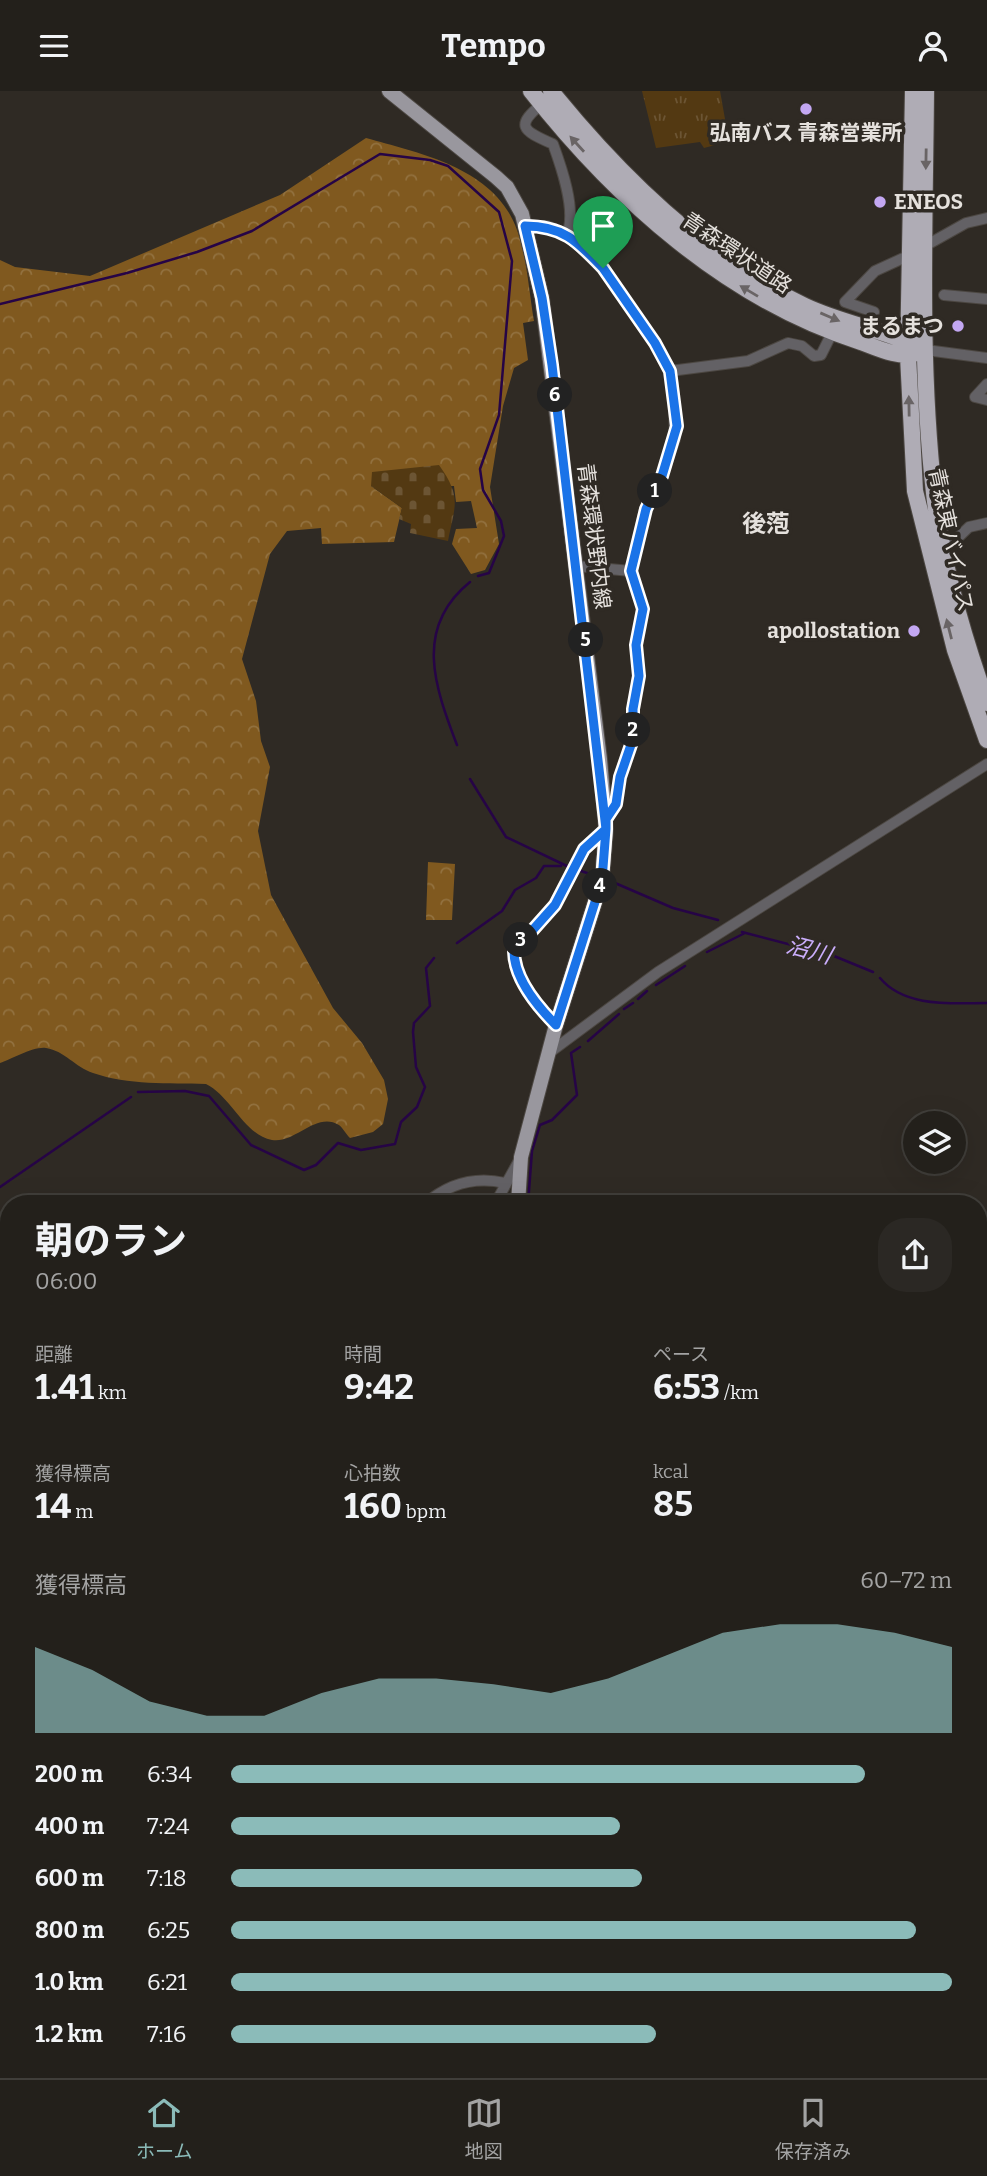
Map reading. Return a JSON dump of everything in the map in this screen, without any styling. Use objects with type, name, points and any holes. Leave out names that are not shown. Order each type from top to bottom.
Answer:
[{"type":"highway","name":"青森東バイパス","points":[[914,91],[908,349],[915,491],[954,650],[987,740]]},
{"type":"highway","name":"青森東バイパス","points":[[926,91],[926,350],[934,495],[943,552],[973,663],[987,703]]},
{"type":"highway","name":"青森環状道路","points":[[547,94],[637,184],[717,252],[778,292],[908,349]]},
{"type":"highway","name":"青森環状道路","points":[[547,94],[632,200],[684,245],[766,301],[832,333],[908,349],[926,350]]},
{"type":"main road","name":"青森環状野内線","points":[[389,91],[507,187],[525,226],[548,339],[576,566],[606,824],[602,880],[556,1025],[521,1157],[519,1195]]},
{"type":"street","points":[[547,94],[524,120],[524,125],[527,132],[553,143],[567,189],[570,227],[567,234]]},
{"type":"street","points":[[925,246],[966,223],[987,218]]},
{"type":"street","points":[[525,226],[547,226],[567,234],[603,268],[655,343],[670,371],[677,426],[676,439],[646,509],[631,571],[643,609],[636,645],[639,676],[633,709],[633,739],[620,777],[616,804],[606,824],[584,849],[555,905],[514,951],[514,960],[529,992],[556,1025]]},
{"type":"street","points":[[867,330],[874,312],[845,302],[875,271],[910,255]]},
{"type":"street","points":[[944,295],[987,299]]},
{"type":"street","points":[[670,371],[748,361],[789,343],[802,346],[814,356],[821,355],[832,333]]},
{"type":"street","points":[[926,350],[987,358]]},
{"type":"street","points":[[987,384],[975,397],[987,400]]},
{"type":"street","points":[[943,552],[969,527],[987,523]]},
{"type":"street","points":[[576,566],[631,571]]},
{"type":"street","points":[[549,1053],[658,972],[987,764]]},
{"type":"street","points":[[499,1195],[521,1157]]},
{"type":"street","points":[[437,1195],[452,1184],[490,1180],[505,1183]]},
{"type":"green space","points":[[642,91],[720,91],[728,136],[726,142],[704,148],[700,142],[656,148]]},
{"type":"green space","points":[[366,138],[410,150],[454,167],[492,192],[506,209],[517,230],[534,321],[523,323],[528,360],[514,368],[503,406],[490,487],[499,544],[485,570],[471,574],[452,544],[456,529],[477,528],[471,501],[456,502],[454,486],[371,486],[402,508],[394,542],[322,544],[321,528],[287,531],[270,554],[242,659],[256,701],[261,741],[270,767],[258,831],[271,895],[333,1008],[362,1043],[384,1080],[388,1099],[383,1124],[373,1132],[350,1138],[339,1125],[322,1122],[281,1140],[272,1140],[253,1131],[223,1097],[206,1084],[149,1083],[106,1077],[46,1048],[29,1051],[0,1063],[0,260],[15,267],[90,276],[280,195]]},
{"type":"green space","points":[[439,465],[451,485],[455,501],[448,541],[410,533],[411,524],[399,519],[402,508],[371,486],[372,472]]},
{"type":"green space","points":[[428,862],[455,864],[452,920],[426,920]]},
{"type":"waterway","points":[[0,304],[127,273],[197,252],[252,231],[380,154],[430,160],[448,166],[499,212],[512,261],[499,415],[480,469],[483,490],[501,521],[504,536],[489,573],[478,576]]},
{"type":"waterway","points":[[457,745],[436,680],[435,638],[441,619],[452,600],[470,582]]},
{"type":"waterway","points":[[470,779],[506,837],[571,868]]},
{"type":"waterway","points":[[457,943],[502,911],[515,890],[536,878],[544,866],[561,866]]},
{"type":"waterway","name":"沼川","points":[[578,870],[593,875]]},
{"type":"waterway","name":"沼川","points":[[608,880],[673,908],[718,920]]},
{"type":"waterway","name":"沼川","points":[[742,932],[834,956],[873,972]]},
{"type":"waterway","points":[[707,952],[745,933]]},
{"type":"waterway","points":[[138,1092],[185,1091],[209,1096],[251,1145],[304,1170],[316,1165],[338,1143],[361,1150],[395,1144],[401,1122],[417,1107],[425,1087],[416,1067],[413,1032],[414,1023],[430,1006],[426,968],[434,958]]},
{"type":"waterway","points":[[656,985],[685,966]]},
{"type":"waterway","name":"沼川","points":[[880,978],[890,988],[916,999],[944,1003],[987,1003]]},
{"type":"waterway","points":[[638,999],[647,991]]},
{"type":"waterway","points":[[624,1009],[633,1003]]},
{"type":"waterway","points":[[588,1041],[619,1014]]},
{"type":"waterway","points":[[529,1195],[532,1151],[540,1125],[552,1120],[577,1095],[571,1053],[580,1047]]},
{"type":"waterway","points":[[0,1187],[131,1097]]},
{"type":"place","name":"弘南バス 青森営業所","points":[[806,109]]},
{"type":"place","name":"ENEOS","points":[[880,202]]},
{"type":"place","name":"まるまつ","points":[[958,326]]},
{"type":"place","name":"apollostation","points":[[914,631]]},
{"type":"district","name":"後萢","points":[[766,524]]},
{"type":"route","points":[[603,268],[567,234],[547,226],[525,226],[542,298],[552,365],[606,819],[606,829],[605,857],[602,880],[556,1025],[541,1010],[529,992],[514,960],[514,951],[519,942],[542,922],[555,905],[584,849],[606,829],[606,819],[616,804],[620,777],[632,748],[633,709],[639,676],[636,645],[643,609],[631,571],[646,509],[676,439],[677,426],[670,371],[655,343],[603,268]]}]
